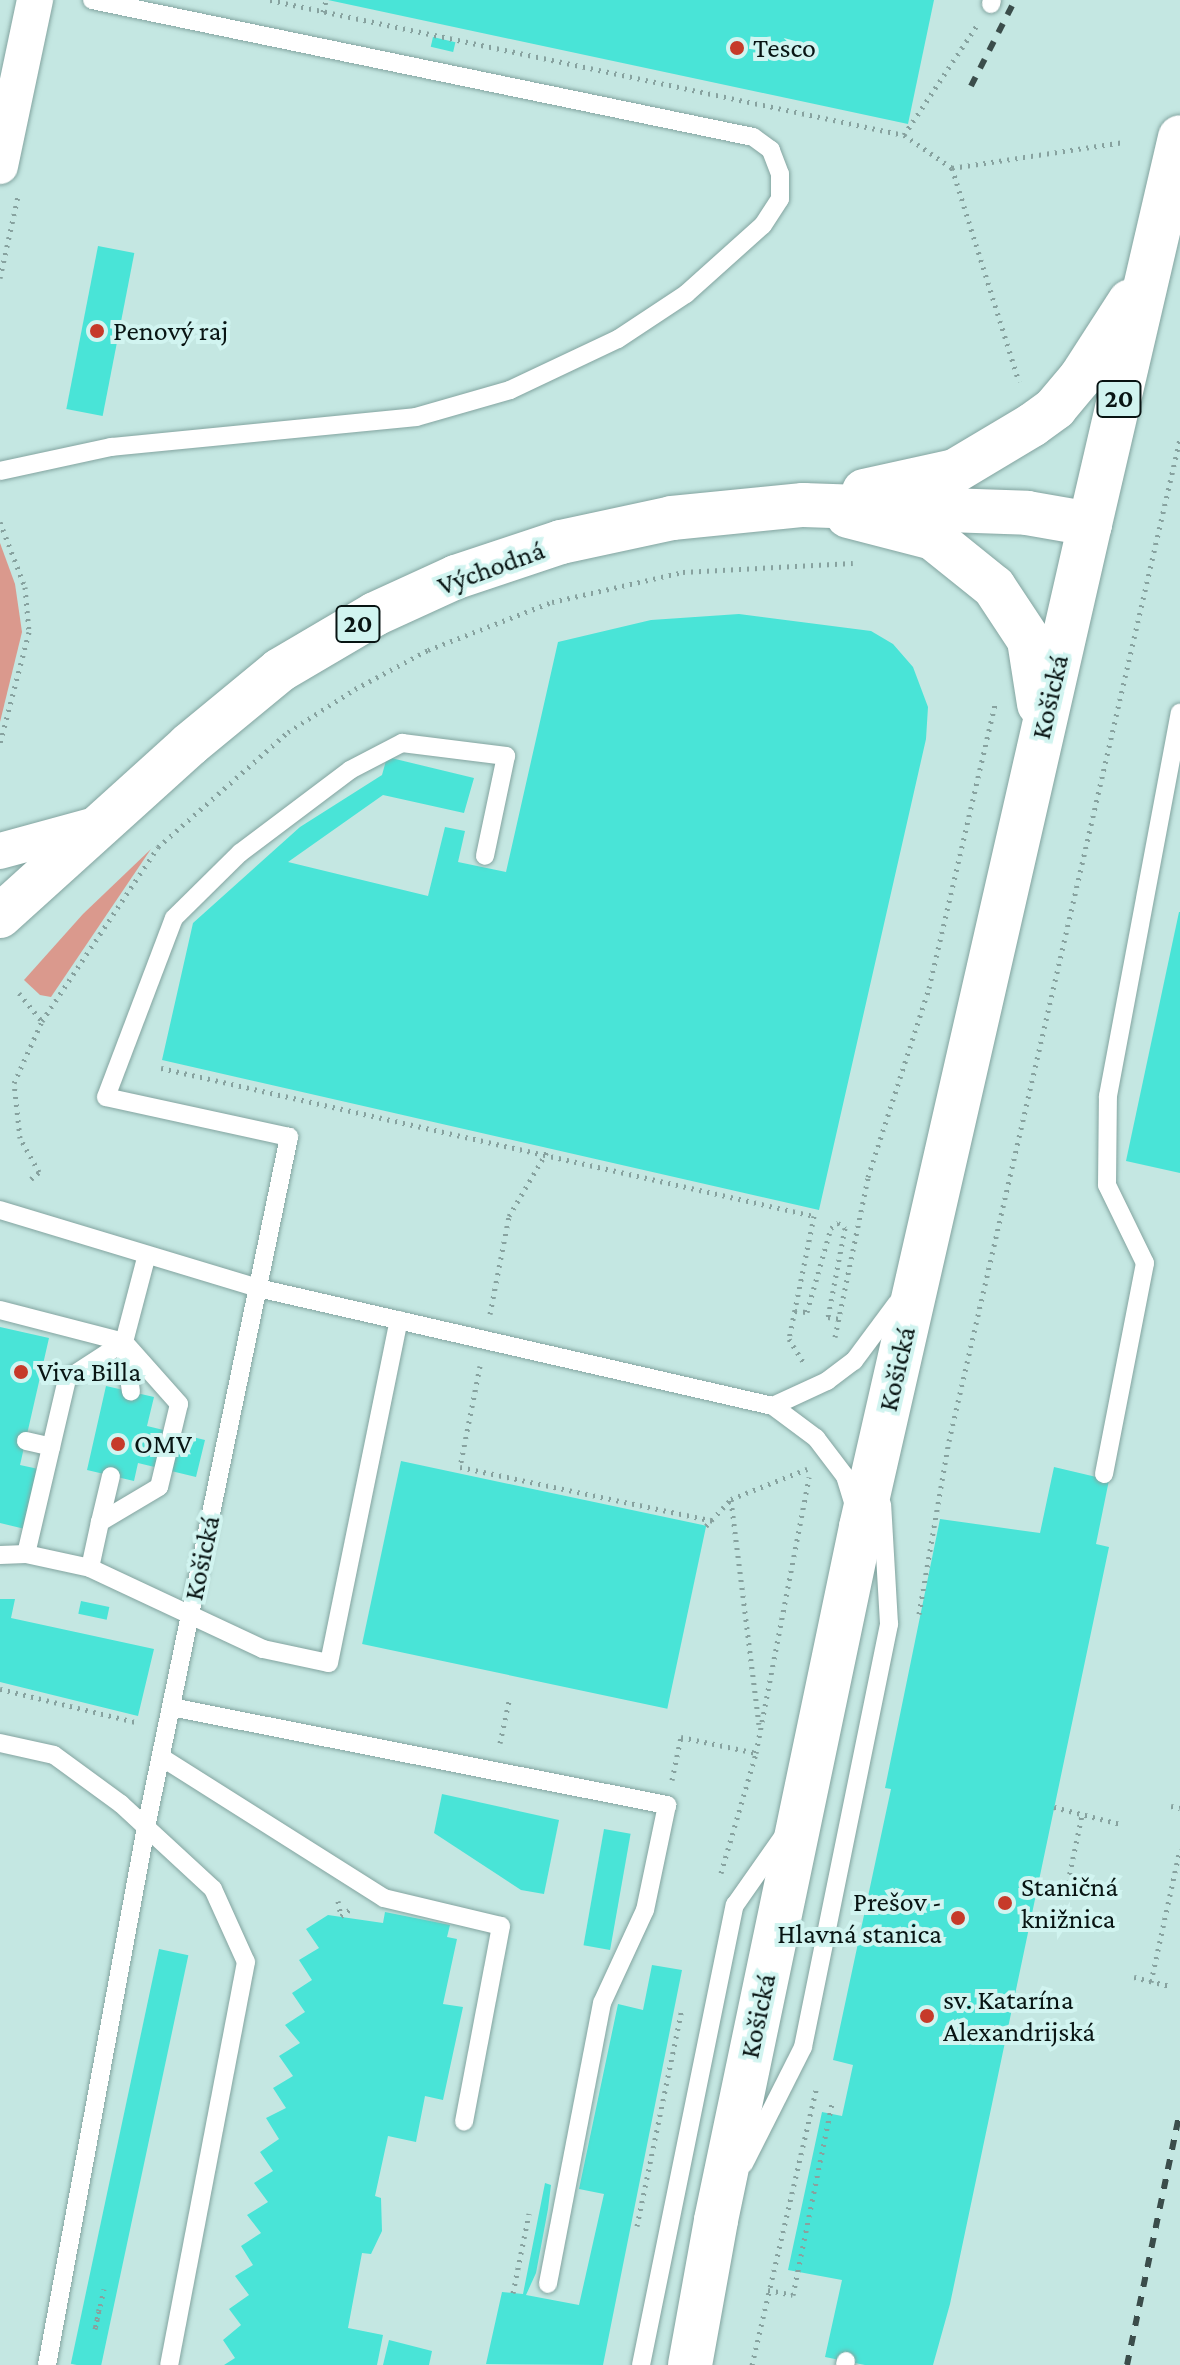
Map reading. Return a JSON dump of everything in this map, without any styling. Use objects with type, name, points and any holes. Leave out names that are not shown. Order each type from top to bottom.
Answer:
[{"type":"street","points":[[2,143],[35,0]]},
{"type":"street","name":"Košická","points":[[690,2365],[716,2220],[861,1527],[1180,137]]},
{"type":"street","points":[[803,505],[955,471],[1032,425],[1055,408],[1081,377],[1148,273]]},
{"type":"street","points":[[803,505],[933,538],[994,587],[1029,640],[1043,726]]},
{"type":"street","name":"Východná","points":[[0,916],[280,670],[375,614],[456,577],[561,542],[672,518],[803,505],[1027,513],[1090,524]]},
{"type":"street","points":[[0,851],[105,823]]},
{"type":"lane","points":[[0,471],[111,447],[416,417],[510,390],[618,339],[686,294],[763,225],[780,199],[780,174],[771,150],[753,137],[92,0]]},
{"type":"lane","points":[[1104,1474],[1145,1263],[1107,1185],[1108,1096],[1180,713]]},
{"type":"lane","points":[[258,1288],[289,1137],[106,1097],[174,918],[240,853],[350,770],[402,743],[506,756],[485,856]]},
{"type":"lane","name":"Košická","points":[[0,1210],[146,1258],[258,1288],[773,1406],[816,1438],[845,1476],[861,1527]]},
{"type":"lane","points":[[131,1392],[124,1342],[146,1258]]},
{"type":"lane","name":"Košická","points":[[773,1406],[827,1381],[854,1361],[883,1326],[922,1258]]},
{"type":"lane","name":"Košická","points":[[47,2365],[146,1827],[258,1288]]},
{"type":"lane","points":[[0,1310],[124,1342],[179,1404],[159,1487],[100,1522]]},
{"type":"lane","points":[[0,1555],[26,1554],[90,1568],[189,1618],[263,1649],[329,1663],[399,1320]]},
{"type":"lane","points":[[26,1554],[67,1379],[124,1342]]},
{"type":"lane","points":[[26,1441],[51,1447]]},
{"type":"lane","points":[[716,2220],[803,2047],[889,1624],[878,1451]]},
{"type":"lane","points":[[90,1568],[111,1476]]},
{"type":"lane","points":[[171,1707],[667,1805],[645,1910],[602,2003],[548,2284]]},
{"type":"lane","points":[[0,1743],[54,1755],[146,1827],[213,1889],[246,1962],[169,2365]]},
{"type":"lane","points":[[161,1757],[384,1898],[501,1926],[464,2122]]},
{"type":"lane","points":[[641,2365],[735,1905],[800,1813]]},
{"type":"path","points":[[323,12],[326,1]]},
{"type":"path","points":[[904,135],[991,2]]},
{"type":"path","points":[[394,27],[397,16]]},
{"type":"path","points":[[700,91],[703,81]]},
{"type":"path","points":[[952,168],[1124,142]]},
{"type":"path","points":[[935,1520],[1180,439]]},
{"type":"path","points":[[0,522],[25,587],[29,632],[0,743]]},
{"type":"path","points":[[31,1179],[39,1172],[20,1138],[14,1083],[42,1021],[158,847],[288,732],[355,689],[476,629],[552,602],[683,572],[768,564],[866,564]]},
{"type":"path","points":[[827,1381],[868,1177],[929,988],[998,691]]},
{"type":"path","points":[[19,993],[42,1021]]},
{"type":"path","points":[[161,1068],[814,1216],[789,1339],[807,1367]]},
{"type":"path","points":[[549,1148],[509,1216],[460,1467],[715,1521]]},
{"type":"path","points":[[795,1311],[807,1312],[831,1228],[838,1223],[845,1228],[828,1317],[839,1319]]},
{"type":"path","points":[[490,1316],[505,1319]]},
{"type":"path","points":[[828,1342],[839,1319]]},
{"type":"path","points":[[795,1372],[814,1360]]},
{"type":"path","points":[[719,1880],[756,1753],[816,1438]]},
{"type":"path","points":[[706,1526],[715,1521],[731,1499],[810,1468]]},
{"type":"path","points":[[731,1499],[760,1732]]},
{"type":"path","points":[[0,1689],[166,1729]]},
{"type":"path","points":[[494,1771],[509,1701]]},
{"type":"path","points":[[667,1805],[681,1737],[756,1753]]},
{"type":"path","points":[[1171,1806],[1180,1808]]},
{"type":"path","points":[[1054,1807],[1120,1824]]},
{"type":"path","points":[[1068,1882],[1082,1815]]},
{"type":"path","points":[[1151,1982],[1180,1849]]},
{"type":"path","points":[[1134,1977],[1169,1986]]},
{"type":"path","points":[[634,2240],[668,2049],[686,1995]]},
{"type":"path","points":[[768,2290],[793,2295],[832,2104]]},
{"type":"path","points":[[99,2309],[95,2329],[104,2289]]},
{"type":"shaded area","points":[[0,543],[15,584],[22,632],[0,722]]},
{"type":"shaded area","points":[[151,849],[51,997],[40,995],[24,980],[83,914]]},
{"type":"building","name":"Tesco","points":[[328,0],[934,0],[908,124]]},
{"type":"building","points":[[433,37],[455,42],[453,52],[431,47]]},
{"type":"building","name":"Penový raj","points":[[98,246],[134,253],[103,416],[66,409]]},
{"type":"building","points":[[739,614],[871,631],[893,644],[913,667],[928,707],[926,739],[819,1210],[162,1060],[193,923],[300,827],[382,775],[387,757],[474,778],[464,813],[383,795],[288,862],[428,896],[445,827],[465,831],[458,862],[506,872],[558,642],[651,620]]},
{"type":"building","points":[[1180,912],[1180,1173],[1126,1161]]},
{"type":"building","points":[[0,1327],[49,1338],[20,1465],[43,1470],[29,1530],[0,1523]]},
{"type":"building","name":"OMV","points":[[106,1386],[154,1397],[147,1426],[205,1440],[196,1477],[138,1463],[134,1481],[87,1470]]},
{"type":"building","points":[[401,1461],[706,1526],[667,1709],[362,1644]]},
{"type":"building","name":"Prešov - Hlavná stanica","points":[[1054,1467],[1109,1480],[1096,1544],[1109,1547],[950,2304],[933,2365],[865,2365],[825,2357],[842,2280],[788,2270],[822,2112],[842,2116],[853,2065],[833,2060],[891,1789],[885,1788],[940,1519],[1040,1533]]},
{"type":"building","points":[[0,1599],[15,1599],[11,1618],[154,1649],[138,1716],[0,1682]]},
{"type":"building","points":[[81,1601],[109,1607],[107,1620],[78,1614]]},
{"type":"building","points":[[442,1794],[559,1820],[544,1894],[521,1890],[434,1833]]},
{"type":"building","points":[[604,1829],[631,1834],[610,1950],[584,1945]]},
{"type":"building","points":[[385,1912],[450,1925],[447,1937],[457,1939],[443,2004],[463,2007],[443,2100],[425,2096],[416,2142],[388,2136],[375,2196],[381,2198],[382,2231],[371,2254],[362,2253],[348,2328],[383,2335],[377,2365],[224,2365],[235,2358],[223,2340],[241,2325],[229,2309],[249,2295],[235,2276],[253,2265],[241,2246],[261,2233],[247,2215],[268,2202],[254,2183],[273,2171],[260,2152],[279,2139],[266,2118],[286,2108],[273,2088],[293,2076],[279,2056],[300,2043],[285,2025],[305,2012],[292,1993],[312,1980],[299,1960],[319,1948],[306,1929],[328,1915],[383,1923]]},
{"type":"building","points":[[159,1949],[188,1955],[101,2365],[71,2364]]},
{"type":"building","points":[[652,1965],[682,1970],[603,2365],[486,2364],[502,2292],[523,2294],[545,2183],[551,2185],[548,2209],[536,2273],[526,2295],[579,2305],[604,2194],[579,2189],[618,2004],[643,2010]]},
{"type":"building","points":[[389,2340],[432,2351],[429,2365],[383,2365]]},
{"type":"railway","points":[[971,86],[1015,0]]},
{"type":"railway","points":[[1127,2365],[1180,2112]]},
{"type":"place","name":"Tesco","points":[[737,48]]},
{"type":"place","name":"Penový raj","points":[[97,331]]},
{"type":"place","name":"Viva Billa","points":[[21,1372]]},
{"type":"place","name":"OMV","points":[[118,1444]]},
{"type":"place","name":"Staničná knižnica","points":[[1005,1903]]},
{"type":"place","name":"Prešov - Hlavná stanica","points":[[958,1918]]},
{"type":"place","name":"sv. Katarína Alexandrijská","points":[[927,2016]]}]
